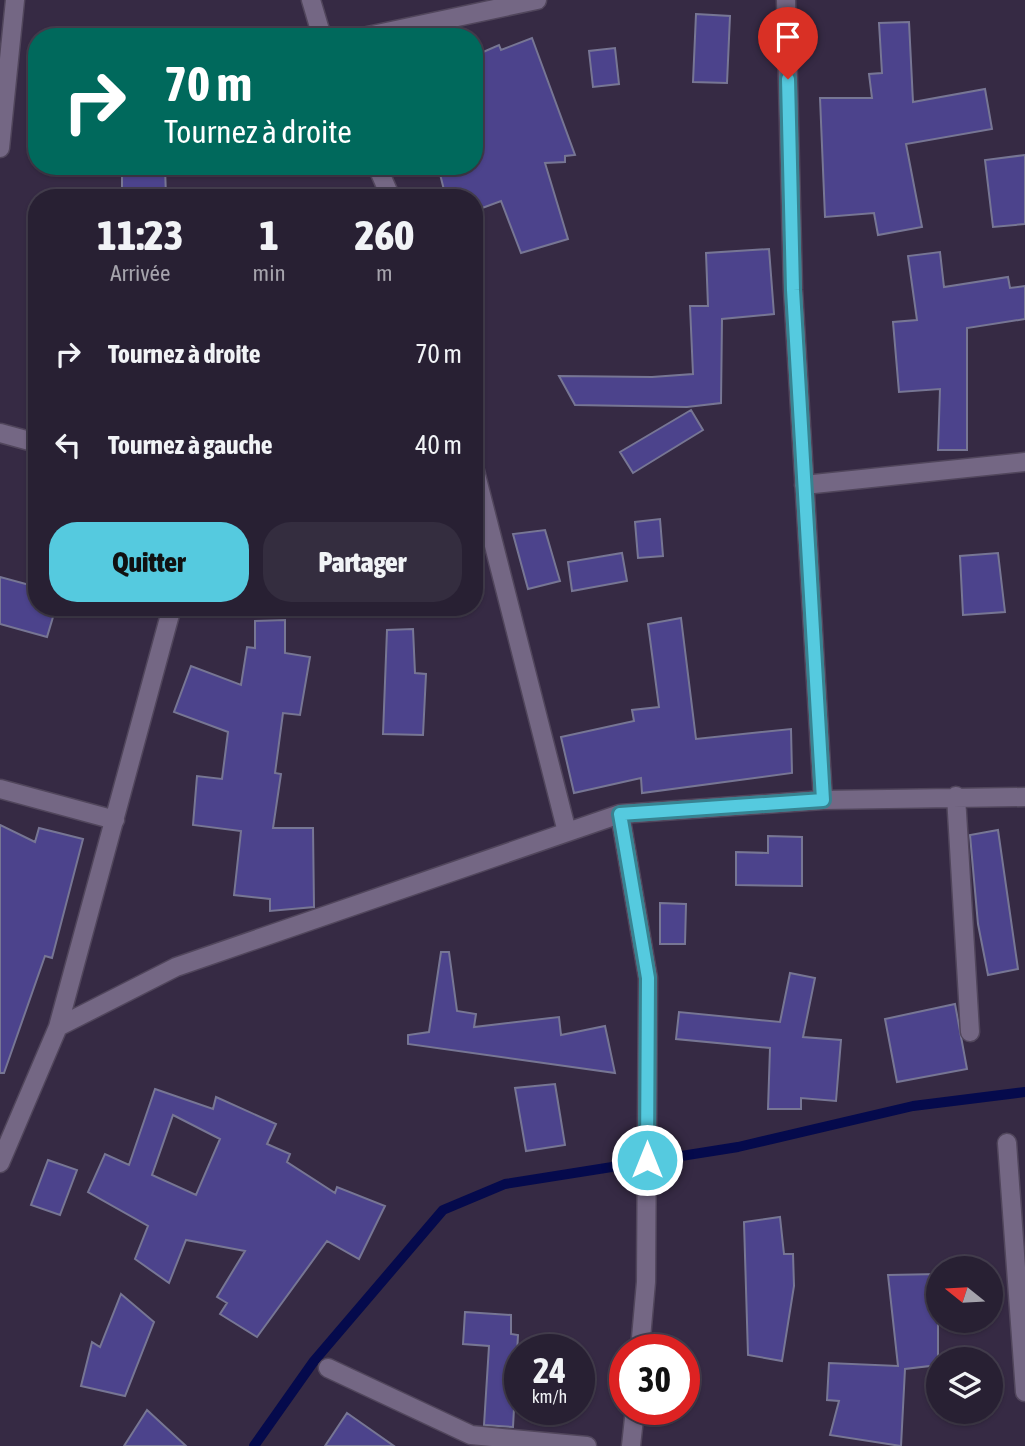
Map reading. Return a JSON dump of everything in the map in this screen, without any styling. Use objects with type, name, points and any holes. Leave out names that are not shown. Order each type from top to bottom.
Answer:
[{"type":"street","points":[[0,148],[15,0]]},
{"type":"street","points":[[311,0],[319,28]]},
{"type":"street","points":[[405,28],[537,0]]},
{"type":"street","points":[[786,0],[793,290],[823,800]]},
{"type":"street","points":[[0,433],[28,441]]},
{"type":"street","points":[[804,485],[1025,462]]},
{"type":"street","points":[[483,527],[567,832]]},
{"type":"street","points":[[0,1163],[58,1027],[170,616]]},
{"type":"street","points":[[0,789],[114,820]]},
{"type":"street","points":[[956,796],[970,1032]]},
{"type":"street","points":[[58,1027],[177,967],[620,814],[823,800],[1025,797]]},
{"type":"street","points":[[620,814],[648,978],[646,1282],[641,1334]]},
{"type":"street","points":[[1007,1143],[1025,1392]]},
{"type":"street","points":[[328,1368],[471,1436],[587,1446]]},
{"type":"street","points":[[631,1446],[633,1425]]},
{"type":"building","points":[[696,14],[730,16],[727,83],[693,82]]},
{"type":"building","points":[[909,22],[913,102],[985,89],[992,129],[906,144],[922,227],[878,235],[874,213],[825,217],[820,98],[872,98],[869,74],[882,73],[879,23]]},
{"type":"building","points":[[532,38],[575,155],[565,156],[565,162],[545,163],[568,239],[521,253],[501,201],[483,208],[483,189],[444,189],[440,175],[483,175],[483,52],[499,45],[501,50]]},
{"type":"building","points":[[615,48],[619,84],[593,87],[589,51]]},
{"type":"building","points":[[1025,155],[1025,224],[993,227],[985,160]]},
{"type":"building","points":[[122,175],[165,175],[166,189],[122,189]]},
{"type":"building","points":[[769,249],[774,314],[722,319],[721,403],[687,407],[575,405],[559,376],[652,377],[693,374],[690,306],[708,306],[706,253]]},
{"type":"building","points":[[940,252],[944,287],[1008,277],[1010,288],[1025,286],[1025,319],[967,328],[967,450],[938,450],[940,389],[899,392],[893,322],[917,320],[908,256]]},
{"type":"building","points":[[691,410],[703,430],[633,473],[620,452]]},
{"type":"building","points":[[660,519],[663,556],[638,558],[635,522]]},
{"type":"building","points":[[545,530],[560,581],[528,589],[513,534]]},
{"type":"building","points":[[622,553],[627,581],[572,591],[568,562]]},
{"type":"building","points":[[998,553],[1005,612],[963,615],[960,556]]},
{"type":"building","points":[[0,577],[28,585],[28,616],[53,616],[47,637],[0,624]]},
{"type":"building","points":[[681,618],[696,739],[791,729],[792,773],[642,793],[641,778],[574,793],[561,737],[634,721],[632,710],[659,707],[648,624]]},
{"type":"building","points":[[285,620],[285,653],[310,657],[300,715],[283,713],[275,773],[281,774],[273,828],[313,828],[314,907],[270,911],[270,899],[234,895],[241,831],[193,825],[197,776],[222,779],[228,732],[174,712],[191,666],[241,685],[247,647],[255,648],[255,621]]},
{"type":"building","points":[[413,629],[415,673],[426,674],[423,735],[383,734],[387,630]]},
{"type":"building","points":[[0,825],[35,842],[39,828],[83,839],[52,958],[45,956],[4,1073],[0,1073]]},
{"type":"building","points":[[998,830],[1018,969],[988,975],[978,924],[970,835]]},
{"type":"building","points":[[768,836],[802,837],[802,886],[736,885],[736,852],[768,853]]},
{"type":"building","points":[[660,903],[686,904],[685,944],[660,944]]},
{"type":"building","points":[[441,952],[449,952],[457,1011],[476,1014],[474,1027],[559,1017],[561,1035],[605,1026],[615,1073],[408,1044],[408,1035],[429,1032]]},
{"type":"building","points":[[790,973],[815,978],[803,1037],[841,1040],[836,1101],[801,1098],[801,1109],[768,1109],[770,1048],[676,1039],[679,1012],[780,1022]]},
{"type":"building","points":[[955,1004],[967,1069],[897,1082],[885,1019]]},
{"type":"building","points":[[555,1084],[565,1145],[526,1151],[515,1088]]},
{"type":"building","points":[[155,1089],[213,1109],[216,1097],[276,1124],[267,1144],[290,1154],[287,1162],[335,1193],[337,1187],[385,1206],[359,1259],[327,1241],[257,1337],[220,1314],[227,1303],[217,1297],[245,1251],[186,1240],[169,1283],[135,1259],[148,1226],[88,1192],[105,1154],[129,1165]],"holes":[[[173,1115],[220,1139],[196,1195],[152,1175]]]},
{"type":"building","points":[[48,1160],[77,1170],[60,1215],[31,1205]]},
{"type":"building","points":[[780,1217],[784,1254],[793,1254],[794,1286],[782,1361],[748,1355],[744,1222]]},
{"type":"building","points":[[926,1274],[926,1334],[938,1334],[938,1347],[926,1347],[926,1366],[905,1369],[901,1446],[830,1435],[839,1401],[827,1400],[829,1363],[898,1366],[888,1275]]},
{"type":"building","points":[[121,1294],[154,1322],[125,1396],[81,1386],[92,1342],[100,1347]]},
{"type":"building","points":[[465,1312],[511,1315],[511,1334],[504,1334],[504,1425],[513,1427],[484,1425],[489,1346],[463,1344]]},
{"type":"building","points":[[147,1410],[186,1446],[124,1446]]},
{"type":"building","points":[[347,1413],[394,1446],[325,1446]]},
{"type":"waterway","points":[[254,1446],[314,1361],[443,1210],[505,1184],[738,1147],[913,1106],[1025,1092]]},
{"type":"route","points":[[647,1160],[648,978],[620,814],[823,800],[793,290],[788,79]]}]
